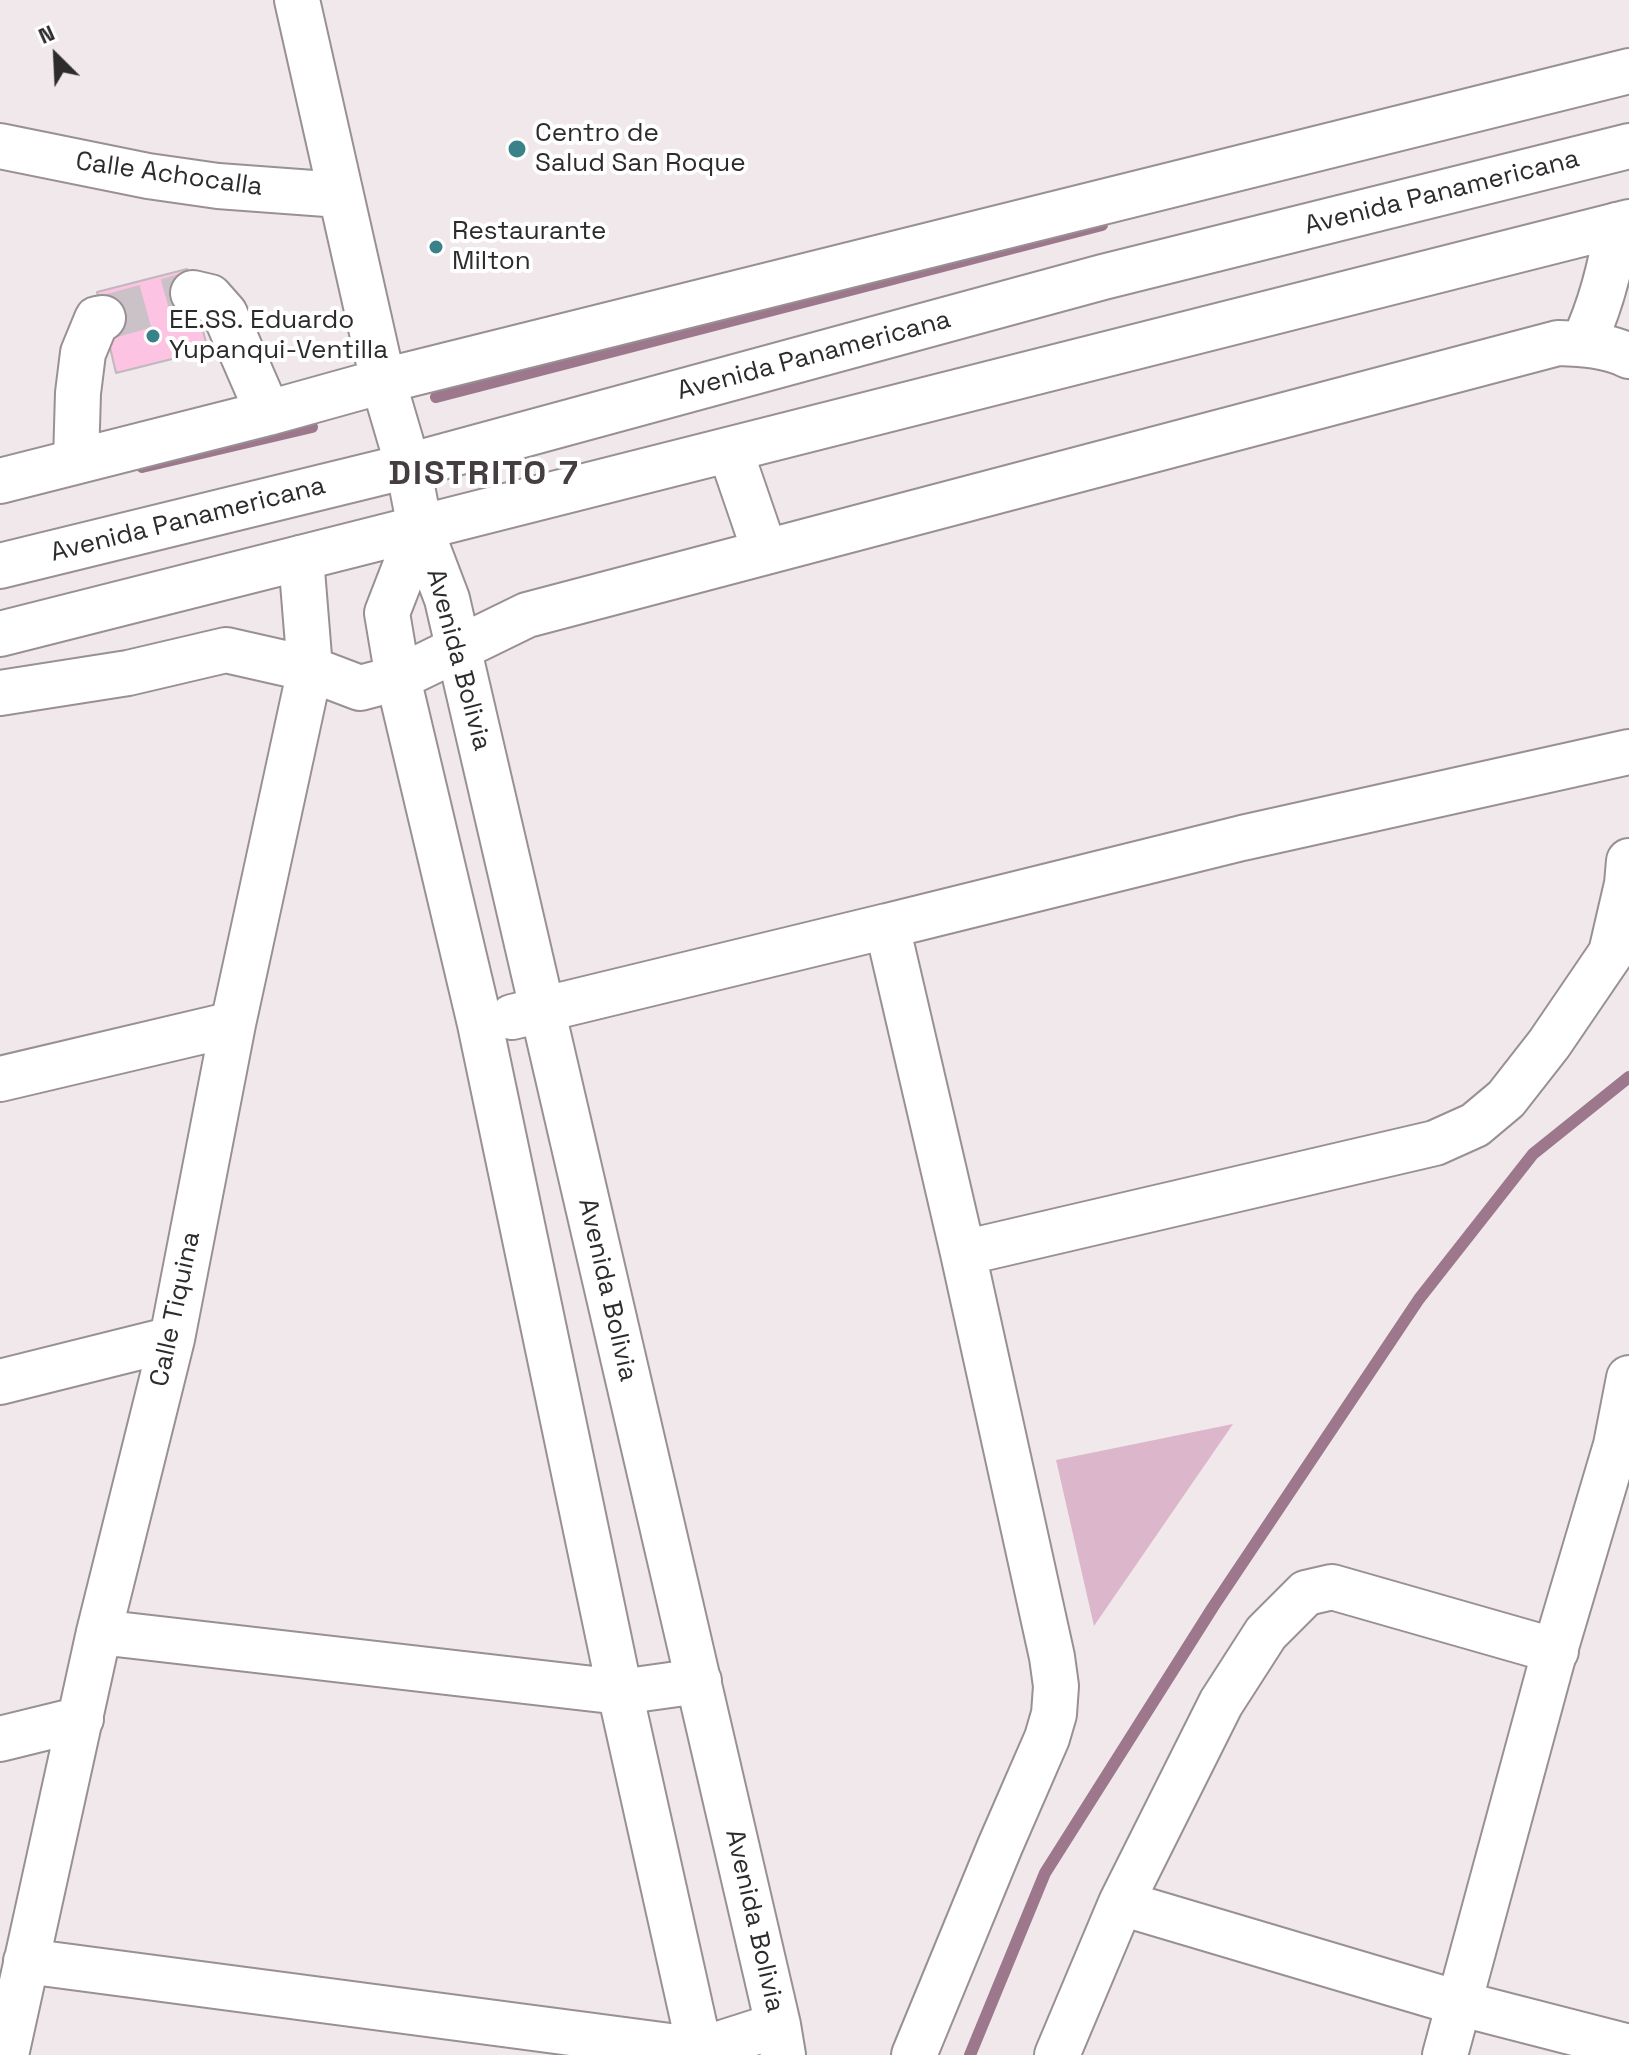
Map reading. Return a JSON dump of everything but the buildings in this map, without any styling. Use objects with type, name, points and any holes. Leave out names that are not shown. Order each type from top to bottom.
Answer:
[{"type":"main road","name":"Avenida Bolivia","points":[[297,0],[383,381],[408,466],[420,528],[447,599],[781,2040]]},
{"type":"main road","points":[[0,481],[383,381],[1629,71]]},
{"type":"main road","name":"Calle Achocalla","points":[[0,146],[148,176],[204,184],[340,195]]},
{"type":"main road","name":"Avenida Panamericana","points":[[0,566],[408,466],[1103,277],[1629,146]]},
{"type":"main road","points":[[0,634],[1623,224],[1596,316],[1583,344]]},
{"type":"main road","points":[[193,293],[210,297],[225,314],[268,413]]},
{"type":"main road","points":[[76,461],[78,393],[83,353],[97,319],[103,318]]},
{"type":"main road","points":[[0,693],[128,673],[226,650],[310,669],[360,688],[398,678],[527,615],[1558,343],[1616,350],[1629,356]]},
{"type":"main road","points":[[730,450],[765,552]]},
{"type":"main road","name":"Avenida Bolivia","points":[[420,528],[387,613],[398,678],[480,1024],[620,1692],[701,2053]]},
{"type":"main road","name":"Calle Tiquina","points":[[6,2055],[8,2014],[26,1961],[99,1632],[172,1339],[233,1024],[310,669],[301,558]]},
{"type":"main road","points":[[480,1024],[1242,838],[1629,752]]},
{"type":"main road","points":[[963,1253],[1435,1143],[1475,1125],[1506,1099],[1549,1044],[1611,953],[1627,884],[1629,861]]},
{"type":"main road","points":[[887,926],[963,1253],[1056,1686],[1054,1714],[1047,1738],[914,2055]]},
{"type":"main road","points":[[0,1079],[233,1024]]},
{"type":"main road","points":[[0,1382],[172,1339]]},
{"type":"main road","points":[[1445,2055],[1556,1651],[1622,1448],[1629,1378]]},
{"type":"main road","points":[[1057,2055],[1121,1903],[1221,1703],[1266,1633],[1306,1593],[1332,1587],[1556,1651]]},
{"type":"main road","points":[[99,1632],[620,1692],[699,1681]]},
{"type":"main road","points":[[0,1739],[81,1719]]},
{"type":"main road","points":[[1121,1903],[1458,2003],[1629,2047]]},
{"type":"main road","points":[[26,1961],[701,2053],[781,2040]]},
{"type":"shaded area","points":[[1233,1424],[1094,1626],[1056,1460]]},
{"type":"waterway","points":[[436,397],[1102,225]]},
{"type":"waterway","points":[[142,467],[312,427]]},
{"type":"waterway","points":[[970,2055],[1045,1873],[1213,1607],[1419,1299],[1533,1154],[1629,1077]]},
{"type":"tunnel","points":[[103,318],[193,293]]},
{"type":"place","name":"Centro de Salud San Roque","points":[[517,149]]},
{"type":"place","name":"Restaurante Milton","points":[[436,247]]},
{"type":"place","name":"EE.SS. Eduardo Yupanqui-Ventilla","points":[[153,336]]},
{"type":"district","name":"DISTRITO 7","points":[[484,475]]}]
